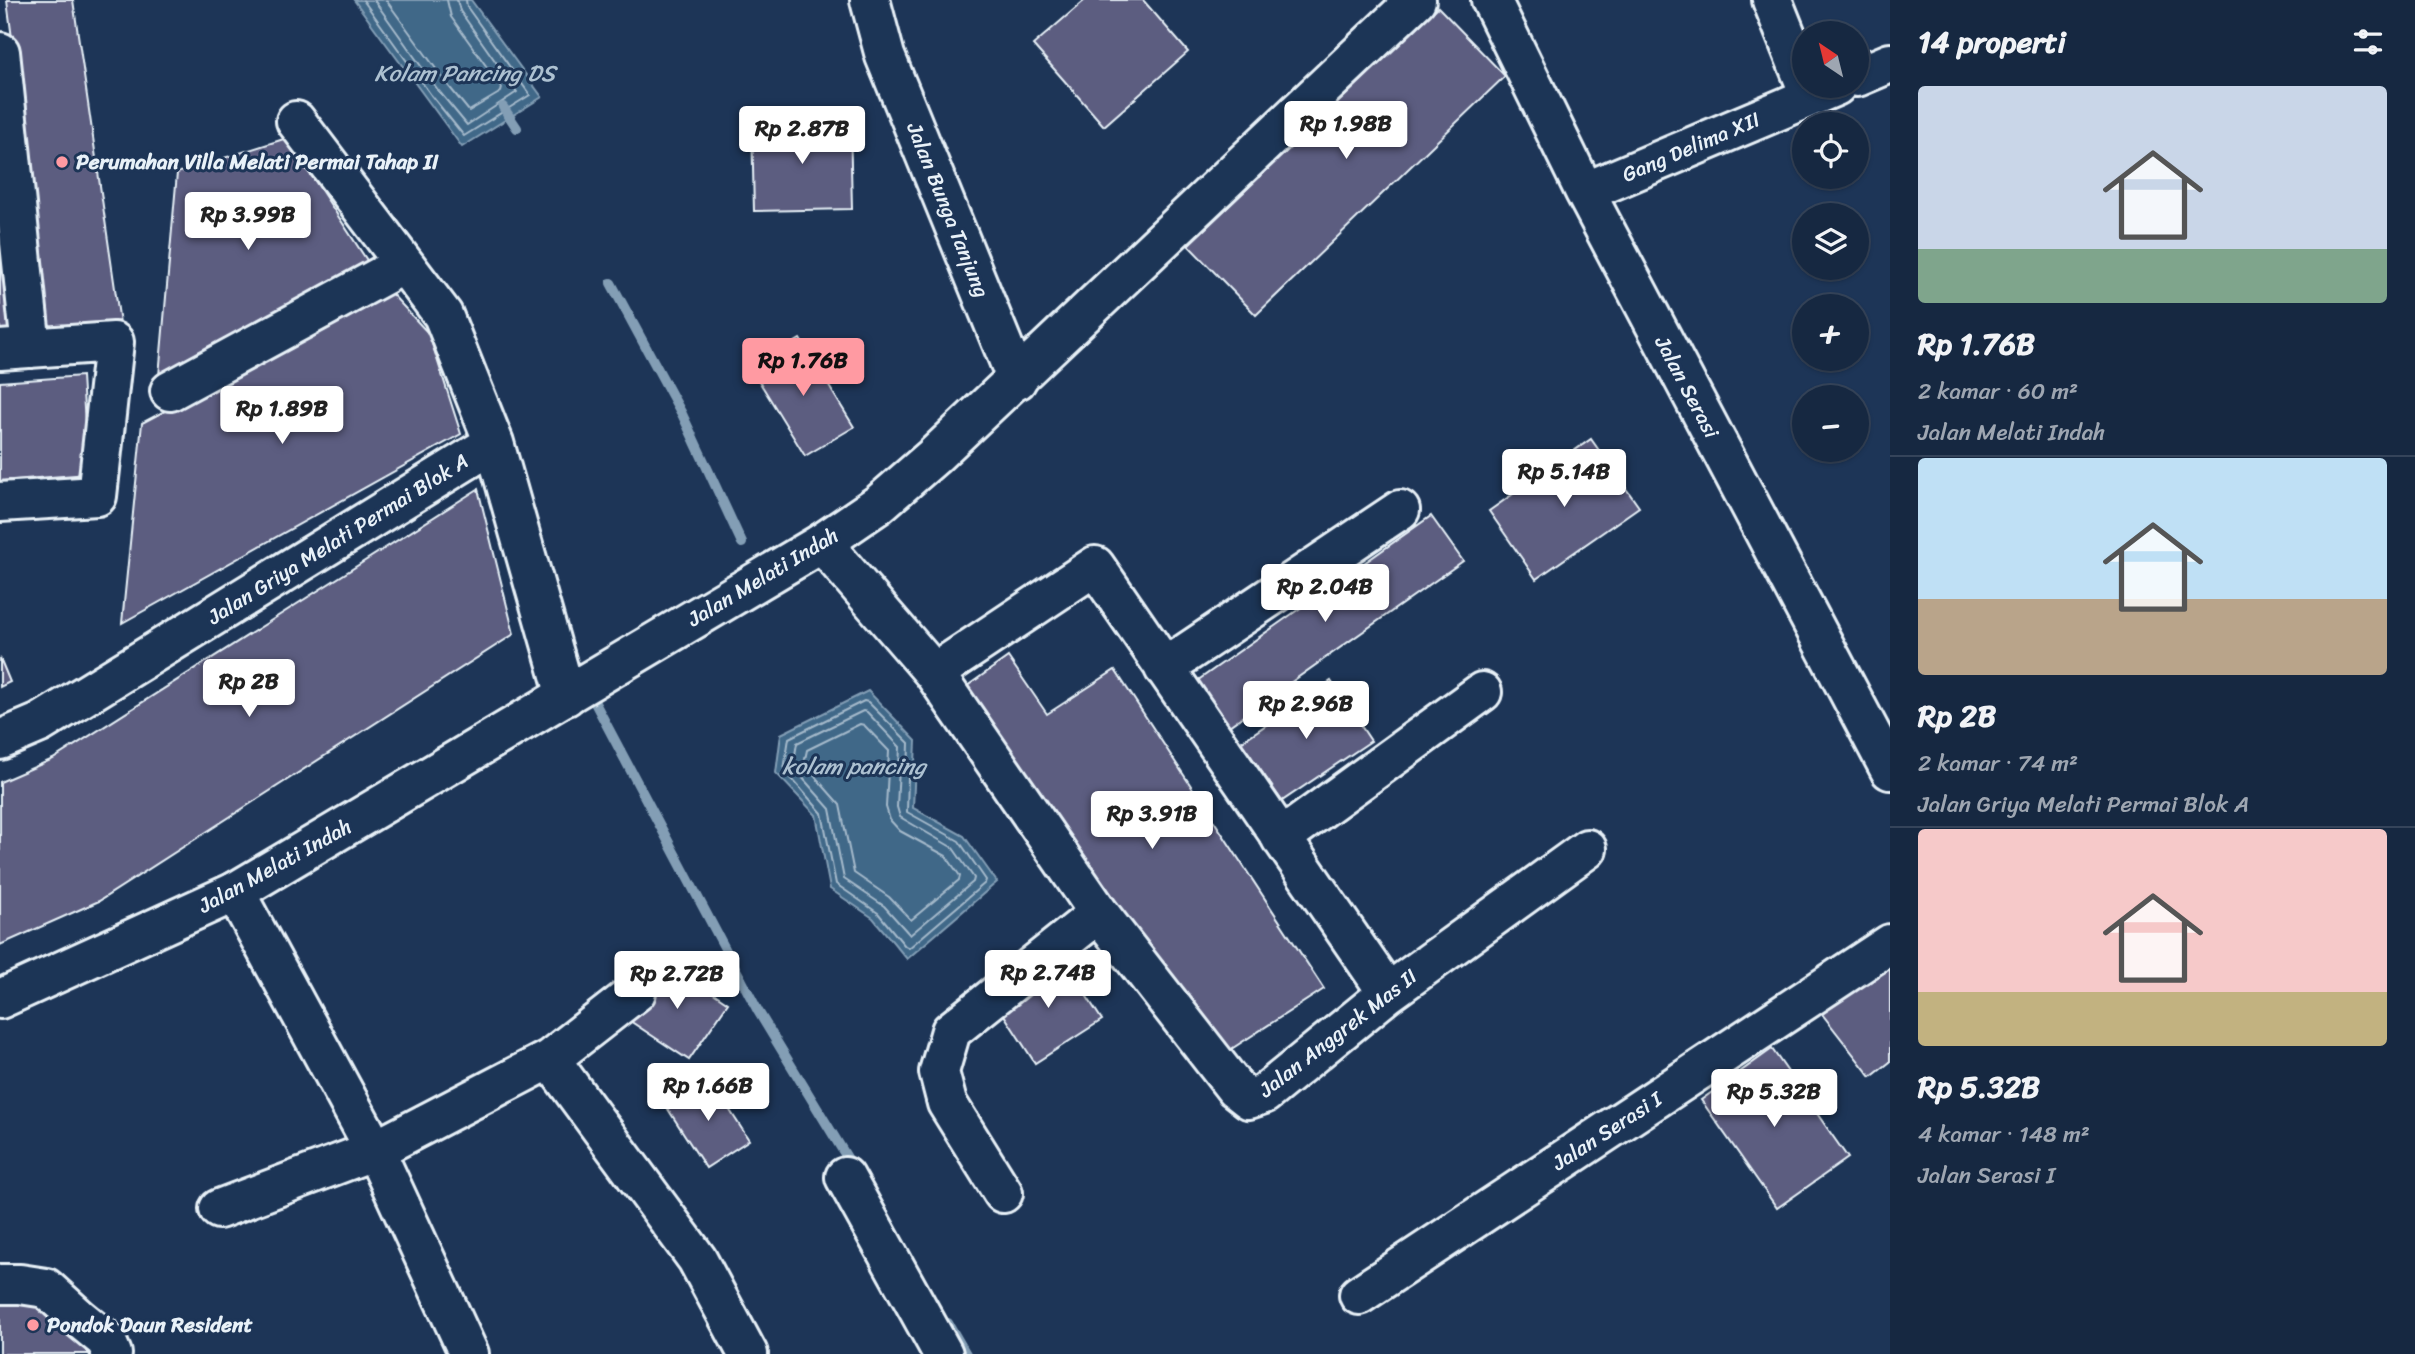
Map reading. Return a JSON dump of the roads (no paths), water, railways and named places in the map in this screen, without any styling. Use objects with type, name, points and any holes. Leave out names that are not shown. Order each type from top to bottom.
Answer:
[{"type":"street","name":"Jalan Bunga Tanjung","points":[[870,0],[885,56],[1017,380]]},
{"type":"street","name":"Jalan Melati Indah","points":[[0,999],[235,892],[822,543],[879,504],[1017,380],[1416,0]]},
{"type":"street","name":"Jalan Serasi","points":[[1491,0],[1585,192],[1890,770]]},
{"type":"street","points":[[1772,0],[1792,41]]},
{"type":"street","points":[[0,52],[15,349],[114,342],[97,496],[0,502]]},
{"type":"street","points":[[1869,72],[1890,63]]},
{"type":"street","name":"Gang Delima XII","points":[[1585,192],[1792,97]]},
{"type":"street","points":[[296,121],[443,315],[494,443],[566,696]]},
{"type":"street","points":[[170,391],[404,264]]},
{"type":"street","name":"Jalan Griya Melati Permai Blok A","points":[[0,740],[40,723],[494,443]]},
{"type":"street","points":[[1164,668],[1400,510]]},
{"type":"street","name":"Jalan Anggrek Mas II","points":[[822,543],[934,673],[1099,913],[1235,1088],[1249,1099],[1264,1094],[1388,993],[1587,849]]},
{"type":"street","points":[[934,673],[1095,566],[1388,993]]},
{"type":"street","points":[[1281,838],[1482,692]]},
{"type":"street","points":[[235,892],[374,1150],[469,1354]]},
{"type":"street","points":[[1003,1193],[947,1103],[939,1072],[951,1031],[1099,913]]},
{"type":"street","name":"Jalan Serasi I","points":[[1359,1295],[1890,944]]},
{"type":"street","points":[[219,1209],[374,1150],[550,1059],[636,992]]},
{"type":"street","points":[[550,1059],[697,1259],[748,1354]]},
{"type":"street","points":[[845,1177],[943,1354]]},
{"type":"street","points":[[0,1284],[46,1288],[106,1340],[112,1354]]},
{"type":"water","name":"Kolam Pancing DS","points":[[354,0],[471,0],[542,97],[462,147]]},
{"type":"water","name":"kolam pancing","points":[[868,691],[916,741],[913,808],[964,836],[997,882],[907,959],[873,918],[830,889],[816,815],[776,773],[781,734]]},
{"type":"waterway","points":[[503,107],[517,128]]},
{"type":"waterway","points":[[611,283],[682,414],[742,543]]},
{"type":"waterway","points":[[594,701],[758,1011],[854,1169]]},
{"type":"waterway","points":[[948,1323],[966,1354]]},
{"type":"place","name":"Perumahan Villa Melati Permai Tahap II","points":[[62,162]]},
{"type":"place","name":"Pondok Daun Resident","points":[[33,1325]]}]
